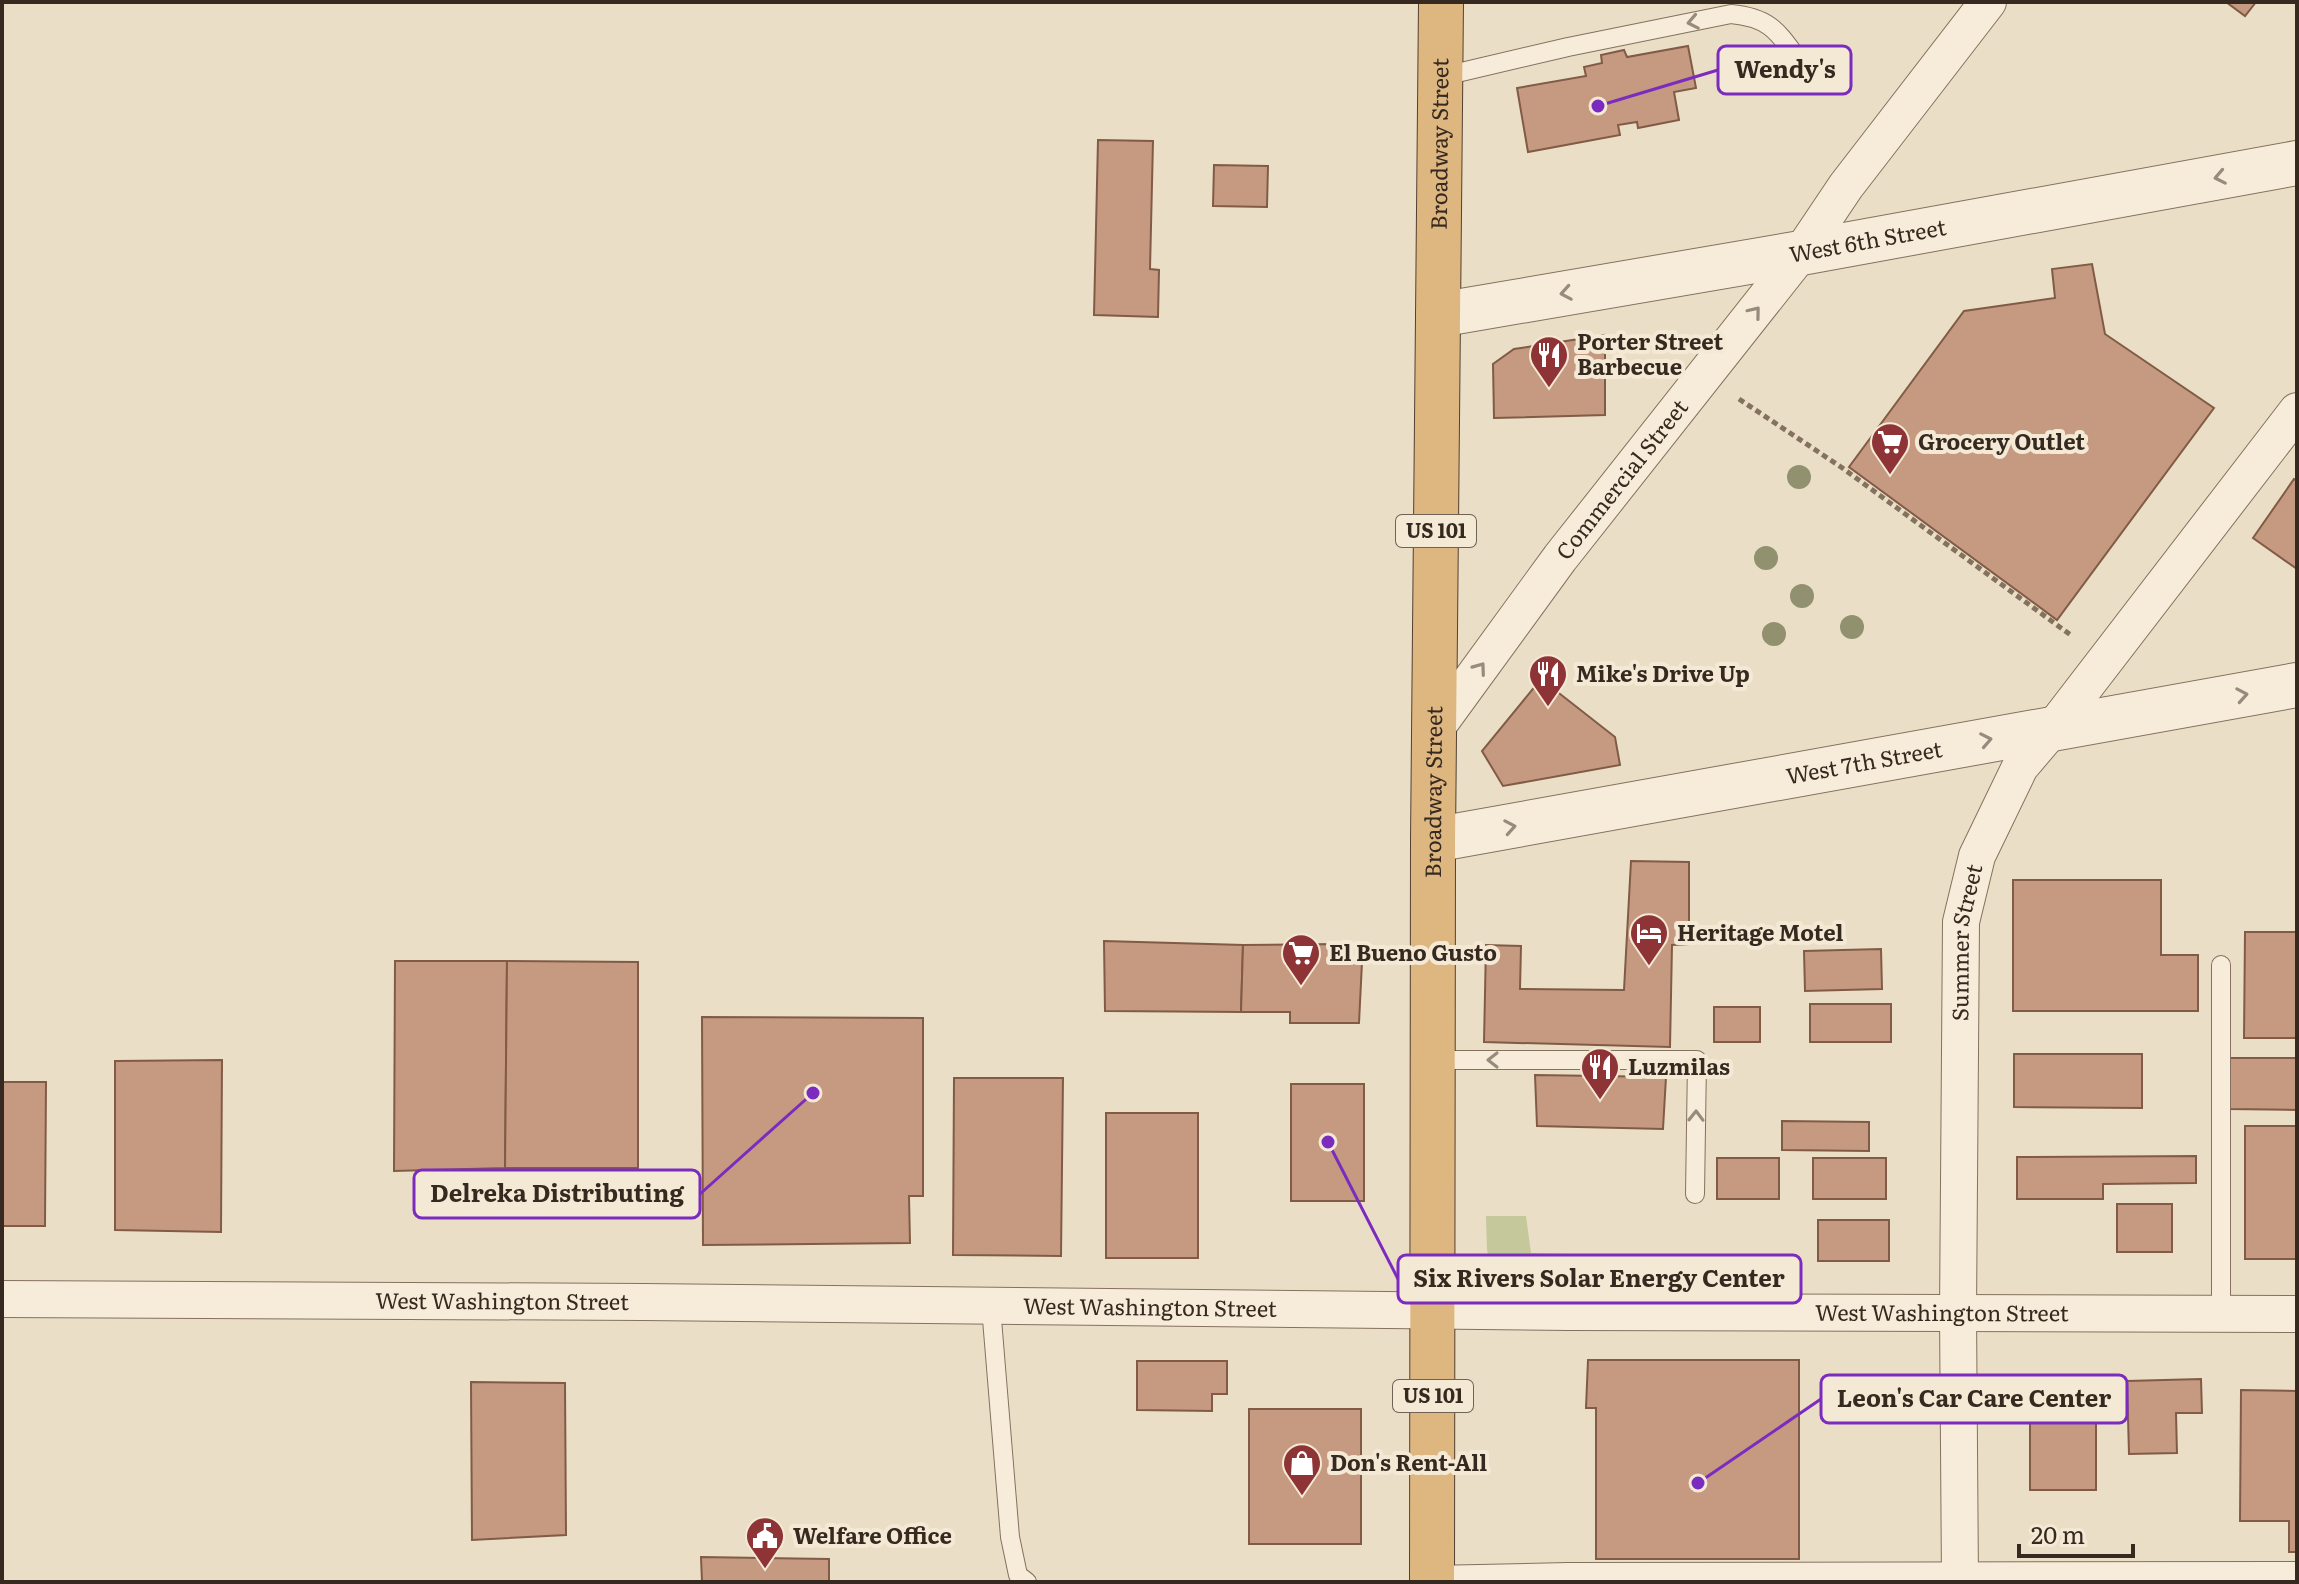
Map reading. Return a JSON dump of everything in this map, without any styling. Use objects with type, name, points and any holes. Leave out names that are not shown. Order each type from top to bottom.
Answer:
[{"type":"highway","name":"Broadway Street","points":[[1432,1578],[1433,840],[1441,2]]},
{"type":"street","name":"Commercial Street","points":[[1434,731],[1617,482],[1801,253],[1846,186],[1988,2]]},
{"type":"street","name":"West 6th Street","points":[[1438,315],[2297,163]]},
{"type":"street","name":"Summer Street","points":[[1960,1577],[1958,1312],[1961,922],[1977,856],[2020,767],[2297,411]]},
{"type":"street","name":"West 7th Street","points":[[1433,840],[2297,685]]},
{"type":"street","name":"West Washington Street","points":[[2,1299],[1569,1312],[2297,1314]]},
{"type":"lane","points":[[1439,78],[1568,47],[1731,14],[1754,16],[1773,26],[1804,67]]},
{"type":"lane","points":[[2221,965],[2221,1314]]},
{"type":"lane","points":[[1433,1060],[1697,1060],[1695,1194]]},
{"type":"lane","points":[[991,1307],[1010,1537],[1018,1575],[1027,1582]]},
{"type":"lane","points":[[1432,1578],[1960,1577],[2297,1571]]},
{"type":"path","points":[[1739,399],[1841,467],[2072,636]]},
{"type":"green space","points":[[1486,1216],[1526,1216],[1531,1253],[1676,1257],[1676,1265],[1490,1261]]},
{"type":"building","points":[[2226,2],[2256,2],[2245,16]]},
{"type":"building","points":[[1688,46],[1696,88],[1674,92],[1679,120],[1638,128],[1637,122],[1618,125],[1620,135],[1528,152],[1517,88],[1586,76],[1584,67],[1602,63],[1601,55],[1624,50],[1627,57]]},
{"type":"building","points":[[1098,140],[1153,141],[1150,269],[1159,270],[1158,317],[1094,315]]},
{"type":"building","points":[[1214,165],[1268,166],[1267,207],[1213,206]]},
{"type":"building","points":[[2092,264],[2105,334],[2214,408],[2057,620],[1849,467],[1964,311],[2055,298],[2052,269]]},
{"type":"building","name":"Porter Street Barbecue","points":[[1605,335],[1605,415],[1494,418],[1493,364],[1514,349]]},
{"type":"building","points":[[2294,479],[2297,481],[2297,569],[2253,538]]},
{"type":"building","name":"Mike's Drive Up","points":[[1541,679],[1615,737],[1620,765],[1503,786],[1482,751]]},
{"type":"building","name":"Heritage Motel","points":[[1631,861],[1689,862],[1689,944],[1672,945],[1670,1047],[1484,1042],[1486,945],[1521,946],[1520,989],[1624,990]]},
{"type":"building","points":[[2013,880],[2161,880],[2161,955],[2198,955],[2198,1011],[2013,1011]]},
{"type":"building","points":[[2245,932],[2297,932],[2297,1038],[2244,1038]]},
{"type":"building","points":[[1104,941],[1243,945],[1241,1012],[1105,1011]]},
{"type":"building","name":"El Bueno Gusto","points":[[1336,944],[1335,962],[1362,962],[1359,1023],[1290,1023],[1290,1012],[1241,1012],[1243,945]]},
{"type":"building","points":[[1881,949],[1882,989],[1805,991],[1804,951]]},
{"type":"building","points":[[395,961],[507,961],[505,1168],[394,1171]]},
{"type":"building","points":[[507,961],[638,962],[638,1168],[505,1168]]},
{"type":"building","points":[[1810,1004],[1891,1004],[1891,1042],[1810,1042]]},
{"type":"building","points":[[1714,1007],[1760,1007],[1760,1042],[1714,1042]]},
{"type":"building","points":[[702,1017],[923,1018],[923,1196],[909,1196],[910,1243],[703,1245]]},
{"type":"building","points":[[2014,1054],[2142,1054],[2142,1108],[2014,1107]]},
{"type":"building","points":[[2228,1058],[2297,1058],[2297,1110],[2228,1109]]},
{"type":"building","points":[[222,1060],[221,1232],[115,1230],[115,1061]]},
{"type":"building","name":"Luzmilas","points":[[1535,1075],[1666,1077],[1663,1129],[1537,1126]]},
{"type":"building","points":[[954,1078],[1063,1078],[1061,1256],[953,1255]]},
{"type":"building","points":[[2,1082],[46,1082],[45,1226],[2,1226]]},
{"type":"building","points":[[1291,1084],[1364,1084],[1364,1201],[1291,1201]]},
{"type":"building","points":[[1106,1113],[1198,1113],[1198,1258],[1106,1258]]},
{"type":"building","points":[[1782,1121],[1869,1122],[1869,1151],[1782,1150]]},
{"type":"building","points":[[2245,1126],[2297,1126],[2297,1259],[2245,1259]]},
{"type":"building","points":[[2196,1156],[2196,1183],[2103,1184],[2103,1199],[2017,1199],[2017,1157]]},
{"type":"building","points":[[1717,1158],[1779,1158],[1779,1199],[1717,1199]]},
{"type":"building","points":[[1813,1158],[1886,1158],[1886,1199],[1813,1199]]},
{"type":"building","points":[[2117,1204],[2172,1204],[2172,1252],[2117,1252]]},
{"type":"building","points":[[1818,1220],[1889,1220],[1889,1261],[1818,1261]]},
{"type":"building","points":[[1588,1360],[1799,1360],[1799,1559],[1596,1559],[1596,1408],[1586,1408]]},
{"type":"building","points":[[1137,1361],[1227,1361],[1227,1394],[1212,1394],[1212,1411],[1137,1410]]},
{"type":"building","points":[[2201,1379],[2202,1413],[2176,1413],[2177,1453],[2129,1454],[2127,1381]]},
{"type":"building","points":[[2030,1380],[2096,1380],[2096,1490],[2030,1490]]},
{"type":"building","points":[[471,1382],[565,1383],[566,1535],[472,1540]]},
{"type":"building","points":[[2241,1390],[2297,1391],[2297,1552],[2289,1552],[2289,1521],[2240,1521]]},
{"type":"building","points":[[1249,1409],[1361,1409],[1361,1544],[1249,1544]]},
{"type":"building","name":"Welfare Office","points":[[701,1557],[829,1559],[829,1582],[702,1582]]},
{"type":"place","name":"Wendy's","points":[[1598,106]]},
{"type":"place","name":"Porter Street Barbecue","points":[[1549,389]]},
{"type":"place","name":"Grocery Outlet","points":[[1890,476]]},
{"type":"place","name":"Mike's Drive Up","points":[[1548,708]]},
{"type":"place","name":"Heritage Motel","points":[[1649,967]]},
{"type":"place","name":"El Bueno Gusto","points":[[1301,987]]},
{"type":"place","name":"Delreka Distributing","points":[[813,1093]]},
{"type":"place","name":"Luzmilas","points":[[1600,1101]]},
{"type":"place","name":"Six Rivers Solar Energy Center","points":[[1328,1142]]},
{"type":"place","name":"Leon's Car Care Center","points":[[1698,1483]]},
{"type":"place","name":"Don's Rent-All","points":[[1302,1497]]},
{"type":"place","name":"Welfare Office","points":[[765,1570]]}]
